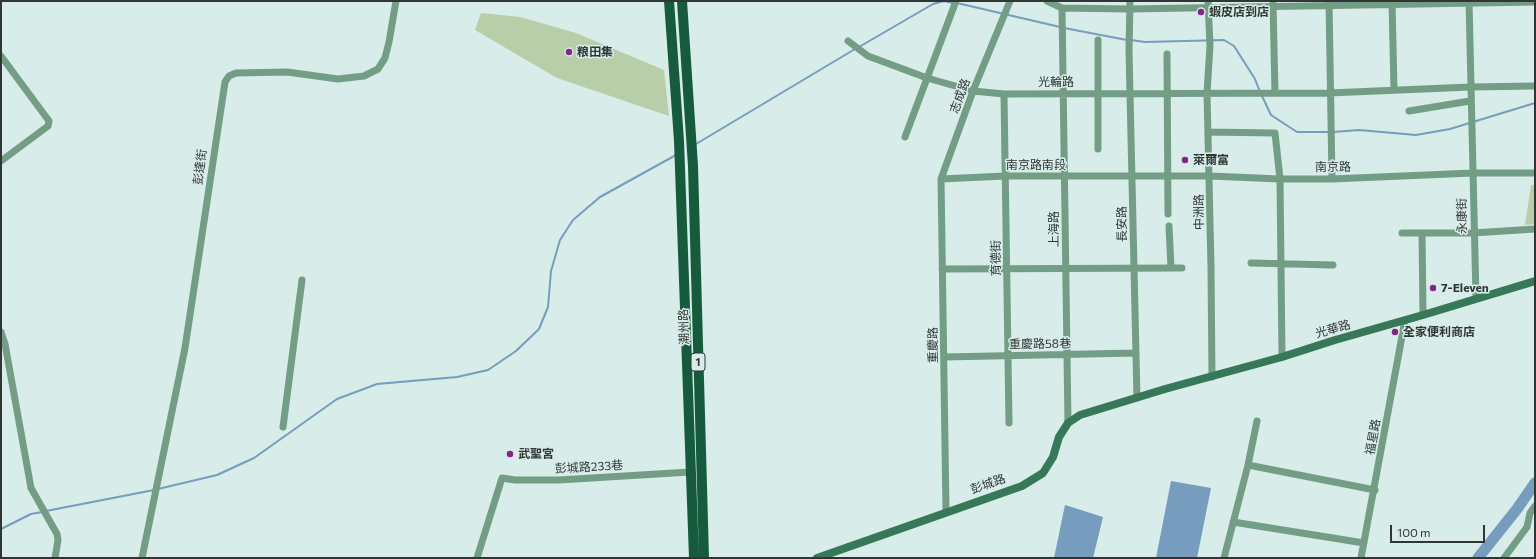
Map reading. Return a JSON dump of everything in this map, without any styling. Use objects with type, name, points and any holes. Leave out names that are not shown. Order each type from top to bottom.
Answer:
[{"type":"main road","name":"潮州路","points":[[669,1],[680,173],[694,558]]},
{"type":"main road","name":"潮州路","points":[[682,1],[693,166],[704,558]]},
{"type":"street","name":"彭達街","points":[[142,558],[185,348],[225,82],[229,76],[236,73],[287,72],[338,79],[364,76],[378,69],[385,58],[390,42],[396,1]]},
{"type":"street","name":"志成路","points":[[941,179],[1010,1]]},
{"type":"street","points":[[1047,1],[1062,8],[1130,5],[1273,3],[1535,2]]},
{"type":"street","points":[[1409,111],[1470,101],[1469,2]]},
{"type":"street","points":[[1273,3],[1273,93],[1330,93],[1470,87],[1535,86]]},
{"type":"street","points":[[1329,3],[1332,179]]},
{"type":"street","points":[[1392,3],[1394,90]]},
{"type":"street","points":[[905,137],[955,4]]},
{"type":"street","name":"中洲路","points":[[1208,4],[1208,34],[1210,46],[1207,93],[1210,176],[1212,377]]},
{"type":"street","name":"長安路","points":[[1130,5],[1129,50],[1137,398]]},
{"type":"street","name":"上海路","points":[[1062,8],[1068,423]]},
{"type":"street","points":[[1098,40],[1098,149]]},
{"type":"street","name":"光輪路","points":[[848,41],[866,54],[927,78],[974,91],[1004,94],[1273,93]]},
{"type":"street","points":[[1167,54],[1169,176],[1168,214]]},
{"type":"street","points":[[1,56],[49,121],[48,126],[1,161]]},
{"type":"street","name":"育德街","points":[[1004,94],[1009,423]]},
{"type":"street","name":"永康街","points":[[1470,101],[1476,298]]},
{"type":"street","points":[[1208,132],[1275,133],[1280,179],[1282,357]]},
{"type":"street","name":"南京路","points":[[1132,177],[1210,176],[1280,179],[1332,179],[1473,173],[1535,173]]},
{"type":"street","name":"南京路南段","points":[[941,179],[1005,176],[1132,177]]},
{"type":"street","name":"重慶路","points":[[941,179],[946,511]]},
{"type":"street","points":[[1169,226],[1171,268]]},
{"type":"street","points":[[1402,233],[1473,233],[1535,229]]},
{"type":"street","points":[[1422,233],[1423,315]]},
{"type":"street","points":[[1251,263],[1281,265],[1333,265]]},
{"type":"street","points":[[942,269],[1182,268]]},
{"type":"street","points":[[283,427],[302,280]]},
{"type":"street","name":"光華路","points":[[1137,398],[1282,357],[1535,280]]},
{"type":"street","name":"福星路","points":[[1362,558],[1405,320]]},
{"type":"street","points":[[1,332],[5,344],[31,488],[35,498],[41,505],[42,510],[57,534],[58,540],[55,558]]},
{"type":"street","name":"重慶路58巷","points":[[944,357],[1136,353]]},
{"type":"street","points":[[1068,423],[1080,416],[1137,398]]},
{"type":"street","points":[[1224,558],[1248,465],[1257,421]]},
{"type":"street","name":"彭城路","points":[[817,558],[946,511],[1022,486],[1043,473],[1053,457],[1059,437],[1068,423]]},
{"type":"street","points":[[1248,465],[1374,490]]},
{"type":"street","name":"彭城路233巷","points":[[477,558],[502,478],[514,480],[559,480],[690,472]]},
{"type":"street","points":[[1504,558],[1527,528],[1535,506]]},
{"type":"street","points":[[1233,522],[1364,544]]},
{"type":"green space","points":[[481,13],[520,17],[576,33],[664,70],[669,116],[557,78],[475,30]]},
{"type":"green space","points":[[1531,185],[1535,185],[1535,224],[1525,225]]},
{"type":"water","points":[[1171,481],[1211,488],[1197,558],[1156,558]]},
{"type":"water","points":[[1065,505],[1103,517],[1093,558],[1054,558]]},
{"type":"waterway","points":[[859,47],[933,4],[944,1],[953,3]]},
{"type":"waterway","points":[[957,3],[1060,27]]},
{"type":"waterway","points":[[1064,28],[1127,40]]},
{"type":"waterway","points":[[1131,40],[1145,42],[1224,40],[1234,46],[1255,79],[1260,92]]},
{"type":"waterway","points":[[696,144],[855,49]]},
{"type":"waterway","points":[[1262,96],[1271,115],[1297,132],[1329,132]]},
{"type":"waterway","points":[[1333,132],[1359,130],[1416,135],[1450,129],[1535,103]]},
{"type":"waterway","points":[[158,489],[217,475],[254,458],[337,399],[377,384],[457,377],[488,370],[516,351],[539,329],[548,307],[551,271],[560,240],[573,220],[600,197],[676,155]]},
{"type":"waterway","points":[[1478,558],[1517,509],[1535,483]]},
{"type":"waterway","points":[[46,511],[154,490]]},
{"type":"waterway","points":[[1,529],[31,514],[42,512]]},
{"type":"place","name":"蝦皮店到店","points":[[1201,12]]},
{"type":"place","name":"粮田集","points":[[569,52]]},
{"type":"place","name":"萊爾富","points":[[1185,160]]},
{"type":"place","name":"7-Eleven","points":[[1433,288]]},
{"type":"place","name":"全家便利商店","points":[[1395,332]]},
{"type":"place","name":"武聖宮","points":[[510,454]]}]
